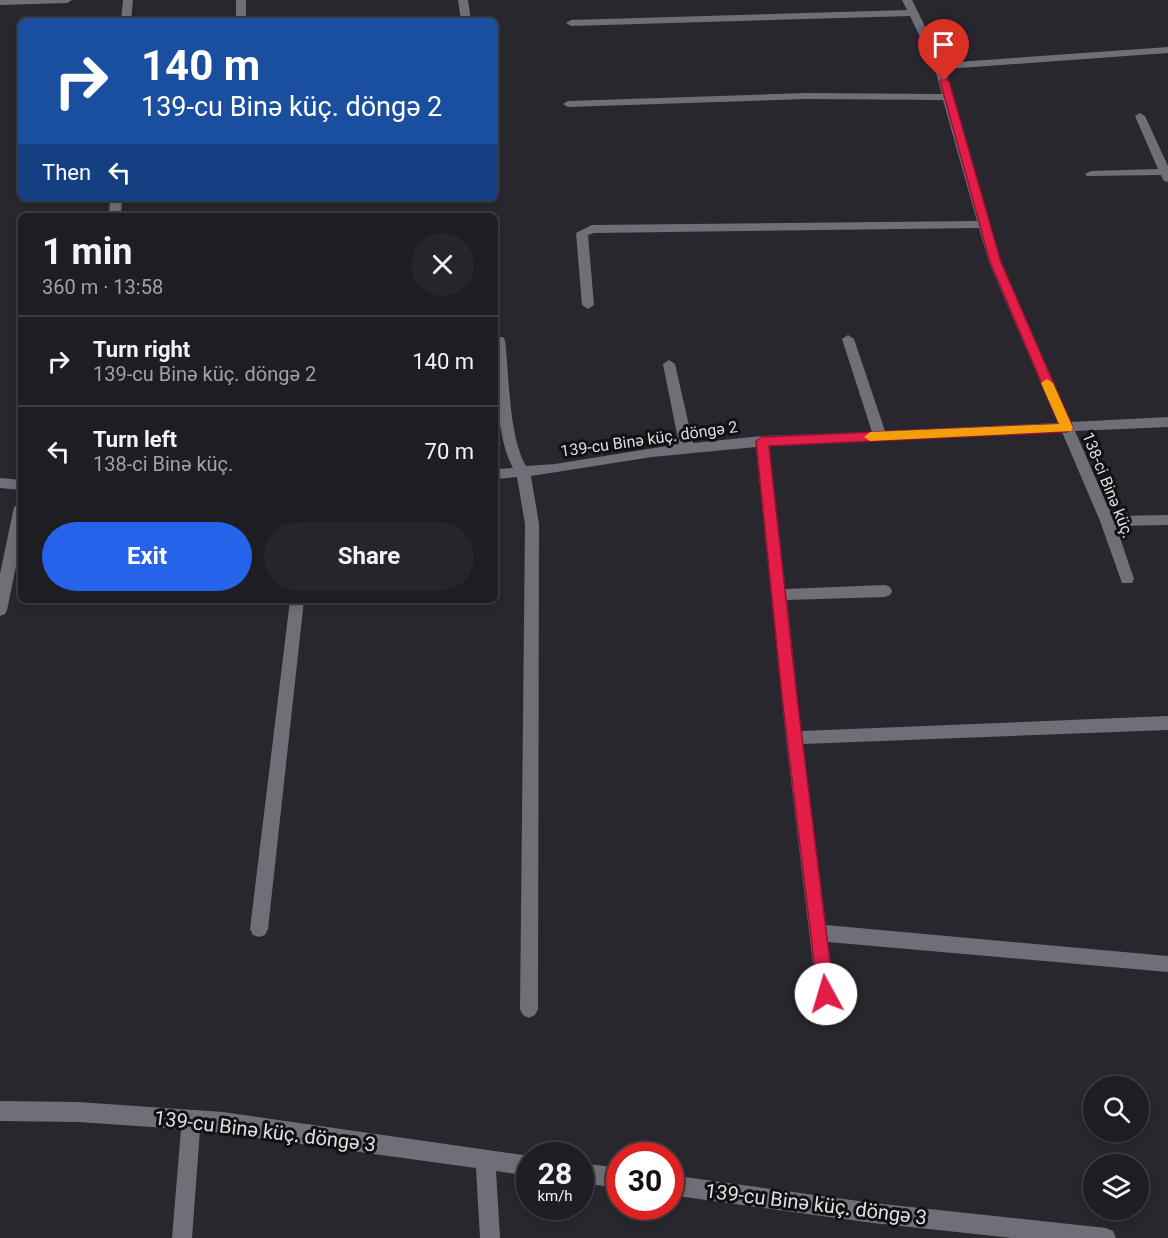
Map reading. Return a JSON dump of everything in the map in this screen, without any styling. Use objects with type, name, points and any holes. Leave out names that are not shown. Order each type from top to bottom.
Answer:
[{"type":"street","points":[[0,2],[67,0]]},
{"type":"street","points":[[126,18],[128,0]]},
{"type":"street","points":[[241,0],[241,18]]},
{"type":"street","points":[[463,0],[466,18]]},
{"type":"street","name":"138-ci Binə küç.","points":[[907,0],[939,66],[950,97],[995,262],[1107,521],[1127,579]]},
{"type":"street","points":[[571,24],[913,14]]},
{"type":"street","points":[[939,66],[1168,50]]},
{"type":"street","points":[[568,104],[805,96],[950,97]]},
{"type":"street","points":[[1091,174],[1166,176],[1140,116]]},
{"type":"street","points":[[588,305],[582,233],[592,229],[983,224]]},
{"type":"street","points":[[848,339],[880,436]]},
{"type":"street","points":[[500,340],[509,435],[513,456],[523,472],[528,490],[532,524],[529,1009]]},
{"type":"street","points":[[669,364],[687,448]]},
{"type":"street","name":"139-cu Binə küç. döngə 2","points":[[498,474],[687,448],[762,441],[1168,422]]},
{"type":"street","points":[[762,441],[794,738],[820,933],[828,1014]]},
{"type":"street","points":[[0,483],[18,485]]},
{"type":"street","points":[[1107,521],[1168,520]]},
{"type":"street","points":[[0,610],[18,522]]},
{"type":"street","points":[[778,595],[885,591]]},
{"type":"street","points":[[260,929],[297,603]]},
{"type":"street","points":[[794,738],[1168,723]]},
{"type":"street","points":[[820,933],[1168,964]]},
{"type":"street","name":"139-cu Binə küç. döngə 3","points":[[0,1112],[78,1112],[223,1122],[516,1164]]},
{"type":"street","points":[[182,1238],[191,1119]]},
{"type":"street","points":[[485,1160],[490,1238]]},
{"type":"street","name":"139-cu Binə küç. döngə 3","points":[[684,1187],[873,1213],[1106,1238]]},
{"type":"slow traffic","points":[[870,437],[1067,428],[1047,383]]},
{"type":"route","points":[[826,994],[797,760],[762,441],[1067,428],[995,262],[944,81]]}]
